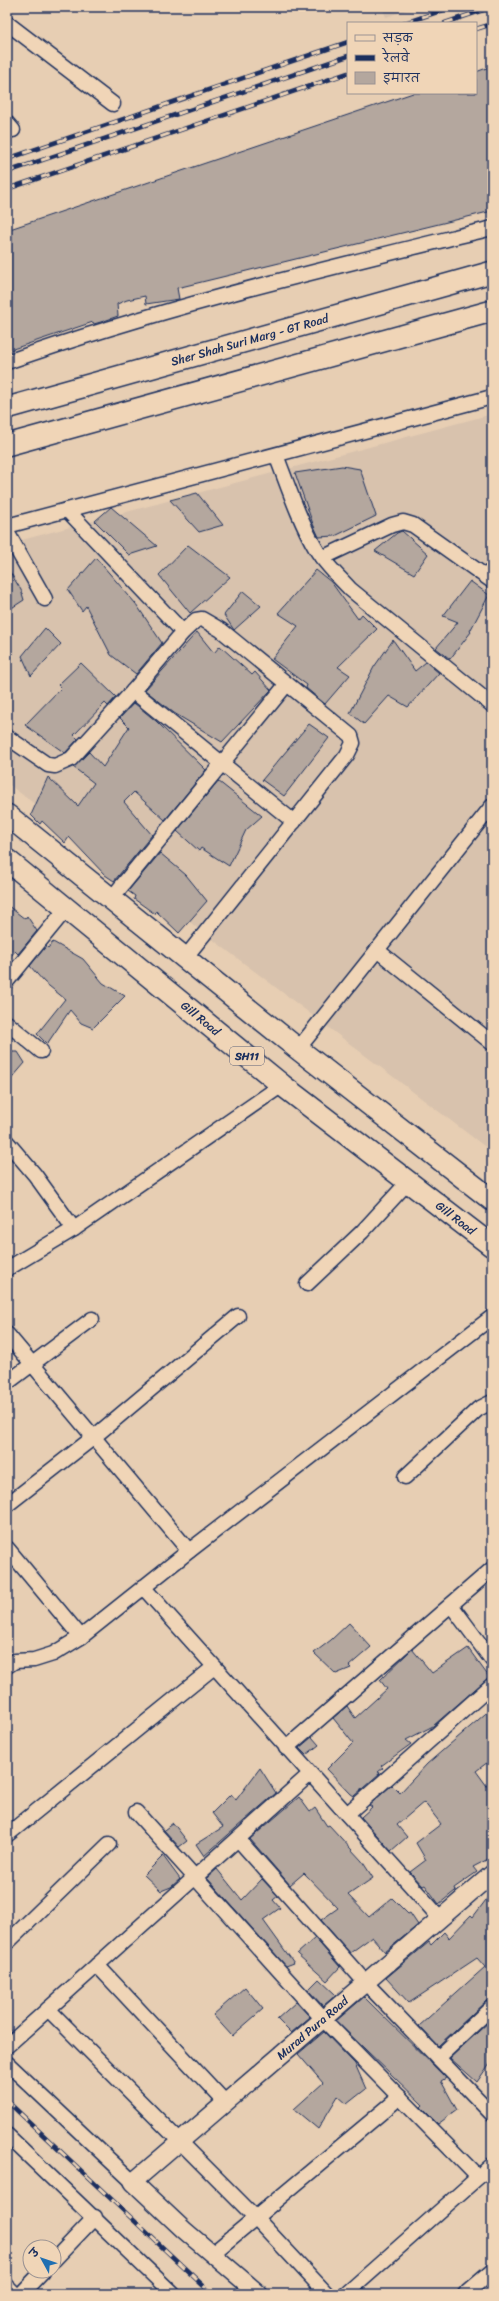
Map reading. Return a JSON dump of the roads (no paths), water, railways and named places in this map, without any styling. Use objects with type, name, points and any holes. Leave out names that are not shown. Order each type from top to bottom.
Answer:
[{"type":"main road","name":"Sher Shah Suri Marg - GT Road","points":[[7,408],[492,272]]},
{"type":"main road","points":[[7,445],[492,312]]},
{"type":"main road","points":[[7,815],[298,1049],[492,1200]]},
{"type":"main road","name":"Gill Road","points":[[7,860],[282,1085],[492,1246]]},
{"type":"street","points":[[7,23],[113,104]]},
{"type":"street","points":[[7,362],[90,332],[256,285],[492,228]]},
{"type":"street","points":[[7,526],[492,397]]},
{"type":"street","points":[[276,455],[308,534],[322,558],[350,589],[492,705]]},
{"type":"street","points":[[67,510],[183,632]]},
{"type":"street","points":[[322,558],[392,525],[403,522],[413,524],[491,580]]},
{"type":"street","points":[[7,532],[45,599]]},
{"type":"street","points":[[7,737],[48,765],[55,766],[71,759],[133,691],[183,632],[196,620],[202,619],[209,622],[351,736],[353,744],[347,755],[185,958]]},
{"type":"street","points":[[111,899],[286,685]]},
{"type":"street","points":[[133,691],[294,822]]},
{"type":"street","points":[[298,1049],[492,806]]},
{"type":"street","points":[[7,981],[66,909]]},
{"type":"street","points":[[377,950],[492,1043]]},
{"type":"street","points":[[7,1023],[40,1051]]},
{"type":"street","points":[[9,1265],[74,1229],[282,1085]]},
{"type":"street","points":[[7,1142],[36,1175],[74,1229]]},
{"type":"street","points":[[307,1284],[362,1232],[408,1182]]},
{"type":"street","points":[[7,1505],[94,1437],[238,1316]]},
{"type":"street","points":[[7,1666],[15,1661],[34,1660],[53,1654],[81,1638],[189,1551],[492,1317]]},
{"type":"street","points":[[7,1383],[31,1363],[92,1319]]},
{"type":"street","points":[[7,1334],[189,1551]]},
{"type":"street","points":[[405,1477],[478,1409],[492,1402]]},
{"type":"street","points":[[7,1548],[81,1638]]},
{"type":"street","points":[[286,1748],[492,1569]]},
{"type":"street","points":[[143,1587],[440,1918]]},
{"type":"street","points":[[451,1605],[492,1660]]},
{"type":"street","points":[[7,1835],[214,1667]]},
{"type":"street","points":[[347,1814],[492,1685]]},
{"type":"street","points":[[7,2046],[310,1774]]},
{"type":"street","points":[[136,1812],[322,2018],[478,2178]]},
{"type":"street","points":[[238,1839],[365,1982],[492,2114]]},
{"type":"street","points":[[7,1942],[109,1844]]},
{"type":"street","name":"Murad Pura Road","points":[[133,2182],[322,2018],[492,1874]]},
{"type":"street","points":[[97,1966],[225,2102]]},
{"type":"street","points":[[438,2058],[492,2007]]},
{"type":"street","points":[[48,2009],[256,2218],[327,2294]]},
{"type":"street","points":[[7,2063],[133,2182],[212,2254],[259,2294]]},
{"type":"street","points":[[212,2254],[400,2097]]},
{"type":"street","points":[[7,2135],[174,2294]]},
{"type":"street","points":[[346,2294],[492,2165]]},
{"type":"street","points":[[62,2251],[94,2217]]},
{"type":"street","points":[[465,2294],[492,2271]]},
{"type":"street","points":[[22,2294],[36,2279]]},
{"type":"street","points":[[7,2286],[15,2294]]},
{"type":"railway","points":[[408,22],[452,7]]},
{"type":"railway","points":[[448,22],[492,7]]},
{"type":"railway","points":[[477,29],[492,24]]},
{"type":"railway","points":[[7,159],[347,42]]},
{"type":"railway","points":[[7,172],[347,56]]},
{"type":"railway","points":[[7,189],[347,73]]},
{"type":"railway","points":[[7,2101],[212,2294]]}]
